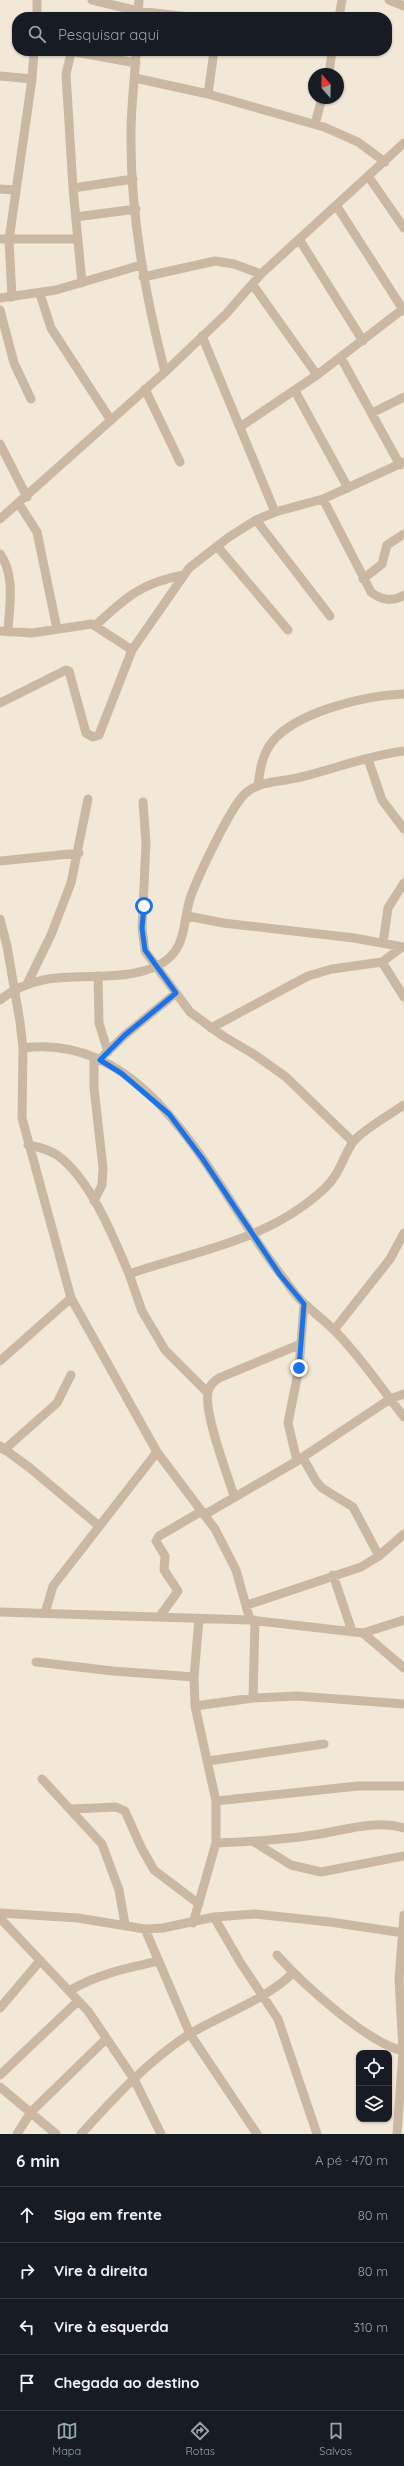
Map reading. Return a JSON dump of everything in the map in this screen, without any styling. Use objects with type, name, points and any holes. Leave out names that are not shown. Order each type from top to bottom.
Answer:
[{"type":"street","points":[[37,0],[37,12]]},
{"type":"street","points":[[92,0],[131,12]]},
{"type":"street","points":[[138,12],[139,0]]},
{"type":"street","points":[[340,12],[342,0]]},
{"type":"street","points":[[389,0],[404,6]]},
{"type":"street","points":[[12,297],[4,239],[16,190],[32,79],[34,56]]},
{"type":"street","points":[[70,56],[66,74],[73,188],[82,283]]},
{"type":"street","points":[[97,56],[136,63]]},
{"type":"street","points":[[136,56],[131,134],[133,179],[141,266],[164,372]]},
{"type":"street","points":[[208,94],[213,56]]},
{"type":"street","points":[[330,68],[331,56]]},
{"type":"street","points":[[0,76],[32,79]]},
{"type":"street","points":[[135,78],[208,94],[315,124],[358,142],[385,162]]},
{"type":"street","points":[[315,124],[320,104]]},
{"type":"street","points":[[0,519],[27,497],[110,419],[145,390],[253,285],[261,274],[403,146]]},
{"type":"street","points":[[368,176],[404,228]]},
{"type":"street","points":[[73,188],[133,179]]},
{"type":"street","points":[[0,189],[16,190]]},
{"type":"street","points":[[240,427],[295,391],[363,342],[403,310],[336,205]]},
{"type":"street","points":[[76,217],[136,209]]},
{"type":"street","points":[[4,239],[78,239]]},
{"type":"street","points":[[299,240],[363,342]]},
{"type":"street","points":[[143,277],[215,260],[234,264],[261,274]]},
{"type":"street","points":[[0,298],[40,294],[141,266]]},
{"type":"street","points":[[253,285],[317,375]]},
{"type":"street","points":[[40,294],[51,328],[110,419]]},
{"type":"street","points":[[0,310],[14,363],[31,399]]},
{"type":"street","points":[[202,336],[275,512]]},
{"type":"street","points":[[0,704],[66,670],[69,671],[86,733],[93,737],[99,735],[132,650],[189,568],[217,546],[256,520],[275,512],[323,498],[402,464],[340,358]]},
{"type":"street","points":[[145,390],[180,462]]},
{"type":"street","points":[[295,391],[348,488]]},
{"type":"street","points":[[372,413],[404,397]]},
{"type":"street","points":[[0,444],[3,459],[27,497]]},
{"type":"street","points":[[323,498],[363,579],[376,596],[391,599],[404,595]]},
{"type":"street","points":[[19,504],[37,532],[57,629]]},
{"type":"street","points":[[256,520],[330,616]]},
{"type":"street","points":[[363,579],[382,564],[386,545],[404,534]]},
{"type":"street","points":[[217,546],[288,630]]},
{"type":"street","points":[[0,554],[6,565],[9,581],[4,631],[32,633],[83,624],[96,625],[132,650]]},
{"type":"street","points":[[96,625],[128,596],[139,589],[166,578],[184,575]]},
{"type":"street","points":[[258,785],[261,763],[265,754],[272,743],[288,727],[317,714],[358,701],[404,694]]},
{"type":"street","points":[[0,1000],[14,988],[54,978],[98,976],[139,971],[157,966],[171,955],[180,942],[188,916],[192,893],[233,809],[246,792],[258,785],[299,778],[368,759],[404,751]]},
{"type":"street","points":[[368,759],[382,800],[404,829]]},
{"type":"street","points":[[27,984],[60,914],[71,883],[79,853],[88,799]]},
{"type":"street","points":[[143,802],[146,850],[142,928],[145,950],[190,1012],[211,1028],[286,1077],[353,1142]]},
{"type":"street","points":[[0,861],[79,853]]},
{"type":"street","points":[[384,943],[388,908],[404,883]]},
{"type":"street","points":[[188,916],[223,923],[384,943],[403,947]]},
{"type":"street","points":[[0,919],[7,946],[23,1048],[21,1104],[28,1145],[71,1298],[157,1452],[203,1513],[233,1562],[253,1620],[253,1698]]},
{"type":"street","points":[[211,1028],[308,976],[332,969],[382,962],[403,947]]},
{"type":"street","points":[[382,962],[404,997]]},
{"type":"street","points":[[98,976],[99,1023],[108,1052]]},
{"type":"street","points":[[97,1058],[108,1052],[176,993]]},
{"type":"street","points":[[23,1048],[56,1046],[76,1050],[97,1058],[121,1073],[169,1114],[254,1234],[280,1275],[304,1304],[334,1330],[365,1364],[404,1417]]},
{"type":"street","points":[[94,1201],[102,1185],[103,1168],[94,1088],[97,1058]]},
{"type":"street","points":[[129,1274],[202,1253],[254,1234],[302,1207],[325,1188],[339,1171],[353,1142],[404,1105]]},
{"type":"street","points":[[28,1145],[46,1149],[58,1156],[75,1172],[94,1201],[129,1274],[142,1311],[165,1350],[208,1393]]},
{"type":"street","points":[[334,1330],[390,1259],[404,1233]]},
{"type":"street","points":[[0,1361],[71,1298]]},
{"type":"street","points":[[304,1304],[299,1368],[288,1423],[300,1459],[322,1488],[353,1507],[379,1556]]},
{"type":"street","points":[[234,1496],[210,1415],[208,1393],[211,1384],[219,1378],[301,1344]]},
{"type":"street","points":[[71,1375],[57,1403],[2,1448],[30,1468],[99,1526]]},
{"type":"street","points":[[160,1616],[178,1592],[164,1570],[165,1556],[156,1540],[160,1536],[300,1459],[390,1399],[404,1394]]},
{"type":"street","points":[[45,1613],[53,1586],[157,1452]]},
{"type":"street","points":[[247,1605],[333,1575],[361,1567],[379,1556],[404,1534]]},
{"type":"street","points":[[333,1575],[352,1631]]},
{"type":"street","points":[[0,1612],[253,1620],[363,1632],[404,1620]]},
{"type":"street","points":[[192,1923],[216,1844],[216,1801],[195,1706],[194,1677],[199,1619]]},
{"type":"street","points":[[363,1632],[404,1668]]},
{"type":"street","points":[[36,1662],[114,1671],[194,1677]]},
{"type":"street","points":[[195,1706],[253,1698],[310,1696],[404,1704]]},
{"type":"street","points":[[208,1761],[324,1744]]},
{"type":"street","points":[[42,1779],[96,1835],[106,1852],[119,1890],[125,1924]]},
{"type":"street","points":[[216,1801],[358,1786],[404,1786]]},
{"type":"street","points":[[71,1810],[116,1807],[125,1811],[140,1847],[154,1870],[199,1904]]},
{"type":"street","points":[[216,1844],[254,1842],[371,1826],[404,1828]]},
{"type":"street","points":[[254,1842],[291,1865],[321,1872],[331,1872],[404,1856]]},
{"type":"street","points":[[0,1913],[57,1916],[125,1924],[145,1929],[163,1928],[192,1923],[214,1917],[255,1914],[403,1932]]},
{"type":"street","points":[[397,2134],[403,2051],[399,1979],[404,1915]]},
{"type":"street","points":[[214,1917],[261,1995],[273,2011],[282,2030],[317,2134]]},
{"type":"street","points":[[0,1918],[39,1962],[88,2011],[134,2080],[161,2134]]},
{"type":"street","points":[[145,1929],[190,2034],[257,2134]]},
{"type":"street","points":[[277,1956],[293,1973],[361,2028],[403,2051]]},
{"type":"street","points":[[69,1991],[98,1976],[115,1970],[159,1961]]},
{"type":"street","points":[[0,2008],[39,1962]]},
{"type":"street","points":[[81,2134],[134,2080],[190,2034],[284,1982],[293,1973]]},
{"type":"street","points":[[0,2075],[78,2001]]},
{"type":"street","points":[[17,2134],[31,2112],[106,2039]]},
{"type":"street","points":[[0,2087],[56,2134]]},
{"type":"route","points":[[144,906],[142,928],[145,950],[176,993],[125,1035],[100,1060],[121,1073],[158,1102],[169,1114],[202,1158],[280,1275],[304,1304],[299,1368]]}]
